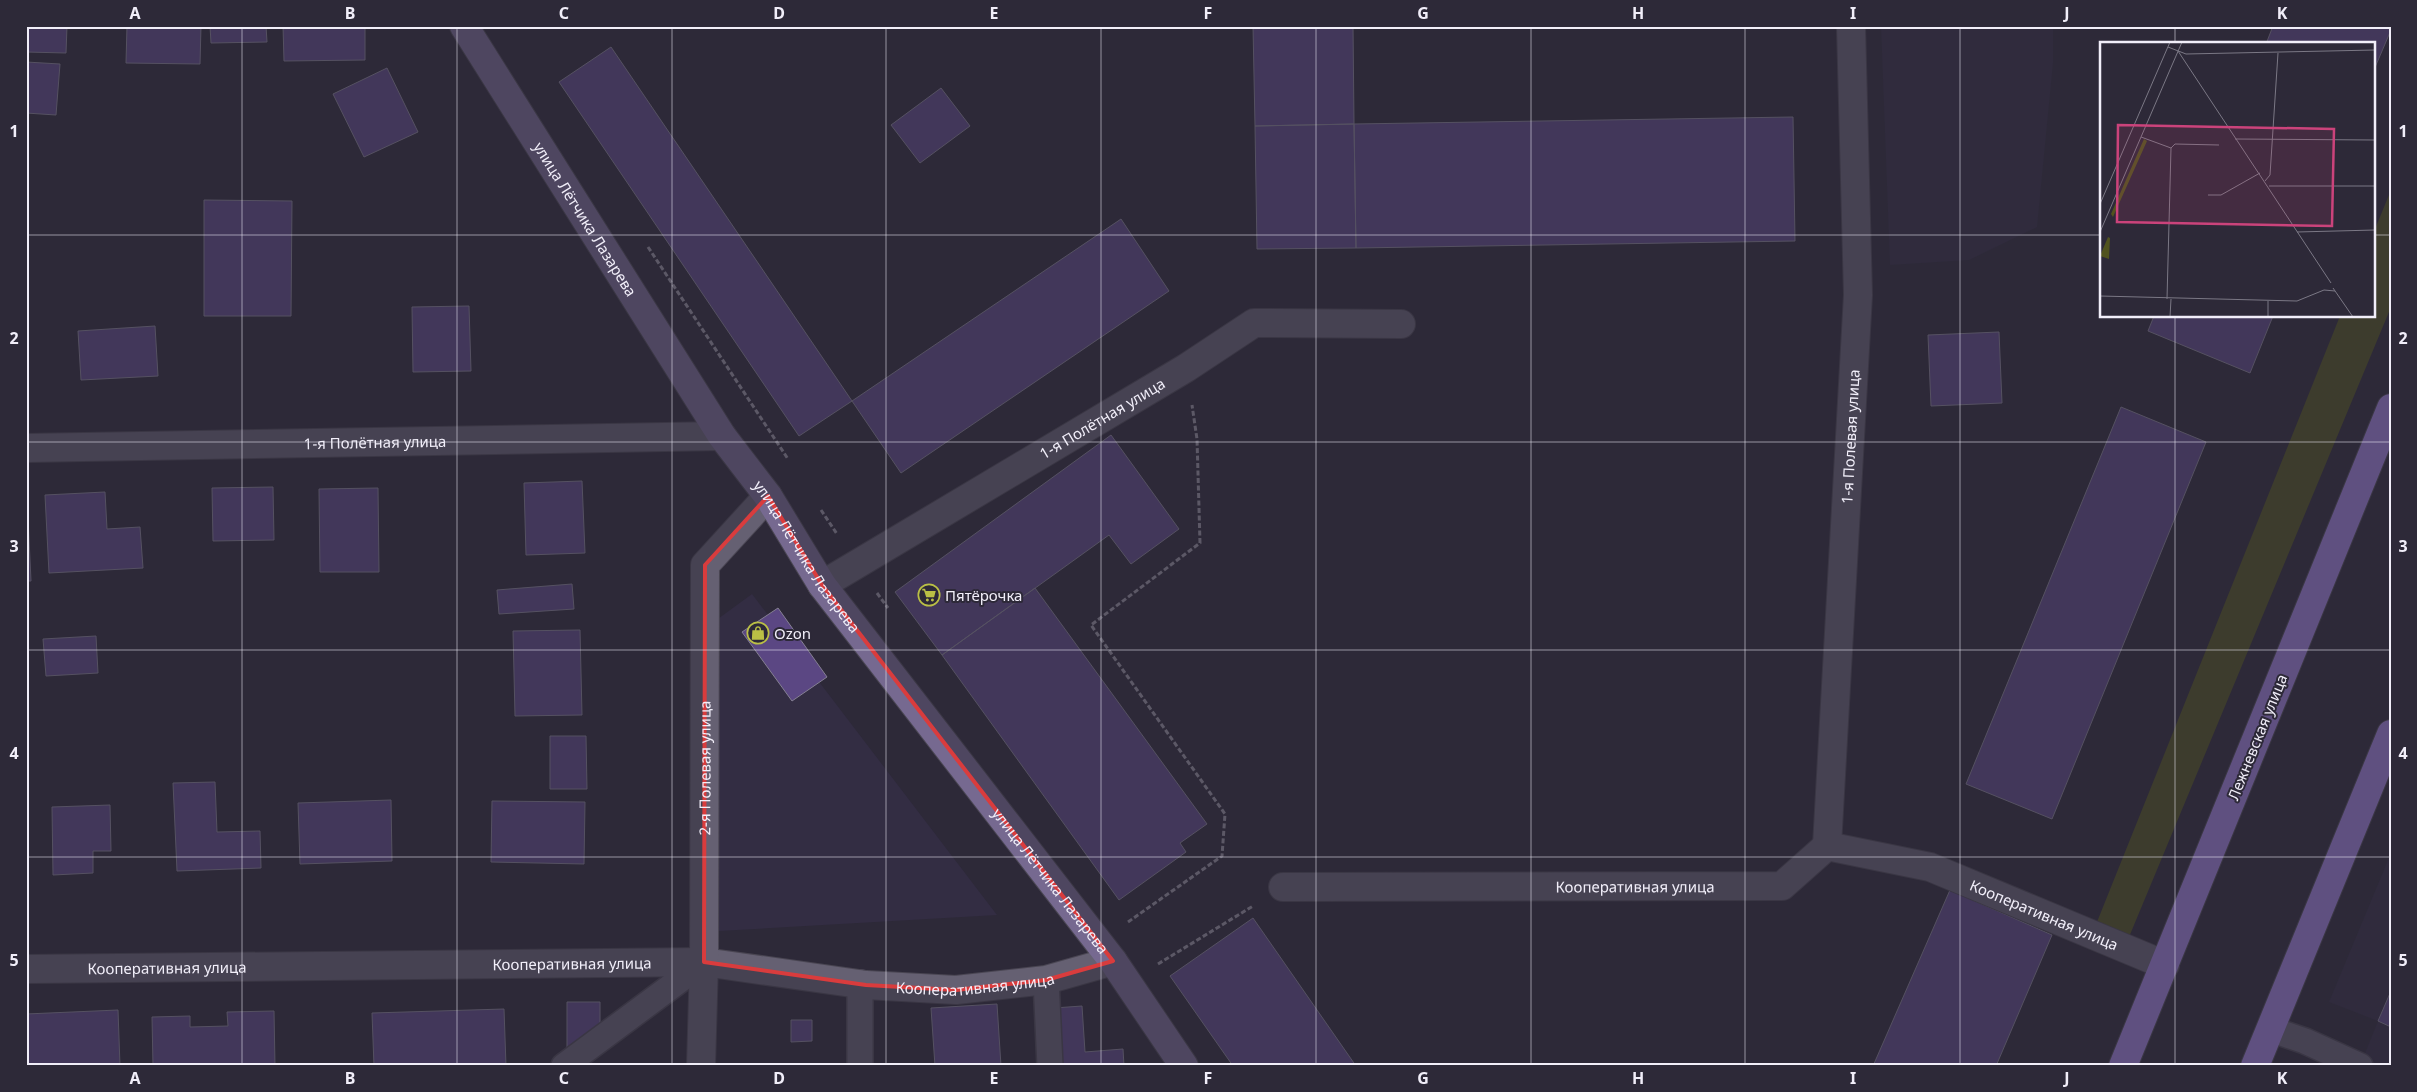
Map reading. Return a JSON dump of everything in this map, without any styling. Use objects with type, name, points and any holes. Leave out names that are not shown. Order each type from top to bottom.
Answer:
[{"type":"highway","name":"Лежневская улица","points":[[2123,1066],[2391,408]]},
{"type":"highway","points":[[2255,1066],[2391,734]]},
{"type":"street","name":"улица Лётчика Лазарева","points":[[464,26],[722,436],[768,496],[822,585],[1113,961],[1177,1061]]},
{"type":"street","name":"1-я Полевая улица","points":[[1827,846],[1858,295],[1851,26]]},
{"type":"street","name":"1-я Полётная улица","points":[[822,585],[1186,368],[1254,324],[1401,324]]},
{"type":"street","name":"1-я Полётная улица","points":[[26,448],[722,436]]},
{"type":"street","name":"2-я Полевая улица","points":[[701,1066],[704,962],[705,565],[768,496]]},
{"type":"street","name":"Кооперативная улица","points":[[1283,887],[1782,886],[1827,846],[1930,867],[2165,965]]},
{"type":"street","name":"Кооперативная улица","points":[[26,969],[704,962],[860,983],[956,990],[1046,980],[1113,961]]},
{"type":"lane","points":[[564,1066],[704,962]]},
{"type":"lane","points":[[1046,980],[1050,1066]]},
{"type":"lane","points":[[860,983],[860,1066]]},
{"type":"lane","points":[[2270,1030],[2305,1041],[2360,1066]]},
{"type":"path","points":[[644,241],[791,464]]},
{"type":"path","points":[[1125,924],[1222,856],[1226,814],[1091,625],[1200,543],[1197,439],[1186,368]]},
{"type":"path","points":[[818,506],[891,612]]},
{"type":"path","points":[[1152,967],[1283,887]]},
{"type":"highlighted area","points":[[768,496],[822,585],[1113,961],[1046,980],[956,990],[866,985],[704,962],[705,565]]},
{"type":"shaded area","points":[[1881,26],[2053,26],[2053,63],[2037,227],[1969,260],[1890,265]]},
{"type":"shaded area","points":[[2391,190],[2391,307],[2129,937],[2097,922],[2339,318],[2374,318],[2374,232]]},
{"type":"shaded area","points":[[752,594],[997,915],[719,931],[700,632]]},
{"type":"shaded area","points":[[2391,853],[2391,1066],[2360,1066],[2378,1021],[2329,1002]]},
{"type":"building","points":[[26,26],[67,26],[66,53],[26,52]]},
{"type":"building","points":[[127,26],[201,26],[200,64],[126,63]]},
{"type":"building","points":[[210,26],[266,26],[267,42],[211,43]]},
{"type":"building","points":[[283,26],[365,26],[365,60],[284,61]]},
{"type":"building","points":[[1253,26],[1353,26],[1354,124],[1255,126]]},
{"type":"building","points":[[2273,26],[2391,26],[2374,70],[2374,42],[2267,42]]},
{"type":"building","points":[[611,47],[852,401],[799,436],[559,82]]},
{"type":"building","points":[[26,62],[60,64],[56,115],[26,113]]},
{"type":"building","points":[[387,68],[418,132],[364,157],[333,94]]},
{"type":"building","points":[[941,88],[970,126],[920,163],[891,125]]},
{"type":"building","points":[[1793,117],[1795,241],[1356,248],[1354,124]]},
{"type":"building","points":[[1354,124],[1356,248],[1257,249],[1255,126]]},
{"type":"building","points":[[204,200],[292,201],[291,316],[204,316]]},
{"type":"building","points":[[1121,219],[1169,291],[901,473],[852,401]]},
{"type":"building","points":[[469,306],[471,371],[413,372],[412,307]]},
{"type":"building","points":[[2153,318],[2272,318],[2250,373],[2148,331]]},
{"type":"building","points":[[155,326],[158,376],[81,380],[78,331]]},
{"type":"building","points":[[1999,332],[2002,403],[1931,406],[1928,335]]},
{"type":"building","points":[[2121,407],[2206,442],[2052,819],[1966,784]]},
{"type":"building","points":[[1111,435],[1179,529],[1131,564],[1109,535],[942,655],[895,592]]},
{"type":"building","points":[[582,481],[585,553],[526,555],[524,483]]},
{"type":"building","points":[[273,487],[274,540],[213,541],[212,488]]},
{"type":"building","points":[[378,488],[379,572],[320,572],[319,489]]},
{"type":"building","points":[[105,492],[107,529],[140,527],[143,568],[49,573],[45,495]]},
{"type":"building","points":[[27,496],[31,581],[26,581]]},
{"type":"building","points":[[572,584],[574,609],[499,614],[497,590]]},
{"type":"building","points":[[1035,588],[1207,824],[1180,843],[1186,852],[1119,900],[942,655]]},
{"type":"building","points":[[778,608],[827,677],[792,701],[742,632]]},
{"type":"building","points":[[580,630],[582,715],[515,716],[513,631]]},
{"type":"building","points":[[96,636],[98,673],[46,676],[43,639]]},
{"type":"building","points":[[550,736],[586,736],[587,789],[550,789]]},
{"type":"building","points":[[215,782],[217,832],[260,831],[261,868],[177,871],[173,783]]},
{"type":"building","points":[[391,800],[392,861],[300,864],[298,803]]},
{"type":"building","points":[[492,801],[585,802],[584,864],[491,862]]},
{"type":"building","points":[[110,805],[111,851],[93,851],[93,873],[53,875],[52,807]]},
{"type":"building","points":[[1950,890],[2052,935],[1996,1066],[1873,1066]]},
{"type":"building","points":[[1253,918],[1356,1066],[1233,1066],[1170,976]]},
{"type":"building","points":[[2391,991],[2391,1027],[2378,1021]]},
{"type":"building","points":[[567,1002],[600,1002],[600,1052],[567,1052]]},
{"type":"building","points":[[997,1004],[1001,1066],[935,1066],[931,1008]]},
{"type":"building","points":[[1082,1006],[1085,1052],[1123,1049],[1124,1066],[1045,1066],[1040,1009]]},
{"type":"building","points":[[504,1009],[506,1066],[374,1066],[372,1013]]},
{"type":"building","points":[[118,1010],[120,1066],[26,1066],[26,1014]]},
{"type":"building","points":[[274,1011],[275,1066],[153,1066],[152,1017],[190,1016],[190,1027],[228,1026],[227,1012]]},
{"type":"building","points":[[791,1020],[812,1020],[812,1041],[791,1042]]},
{"type":"place","name":"Пятёрочка","points":[[929,595]]},
{"type":"place","name":"Ozon","points":[[758,633]]}]
